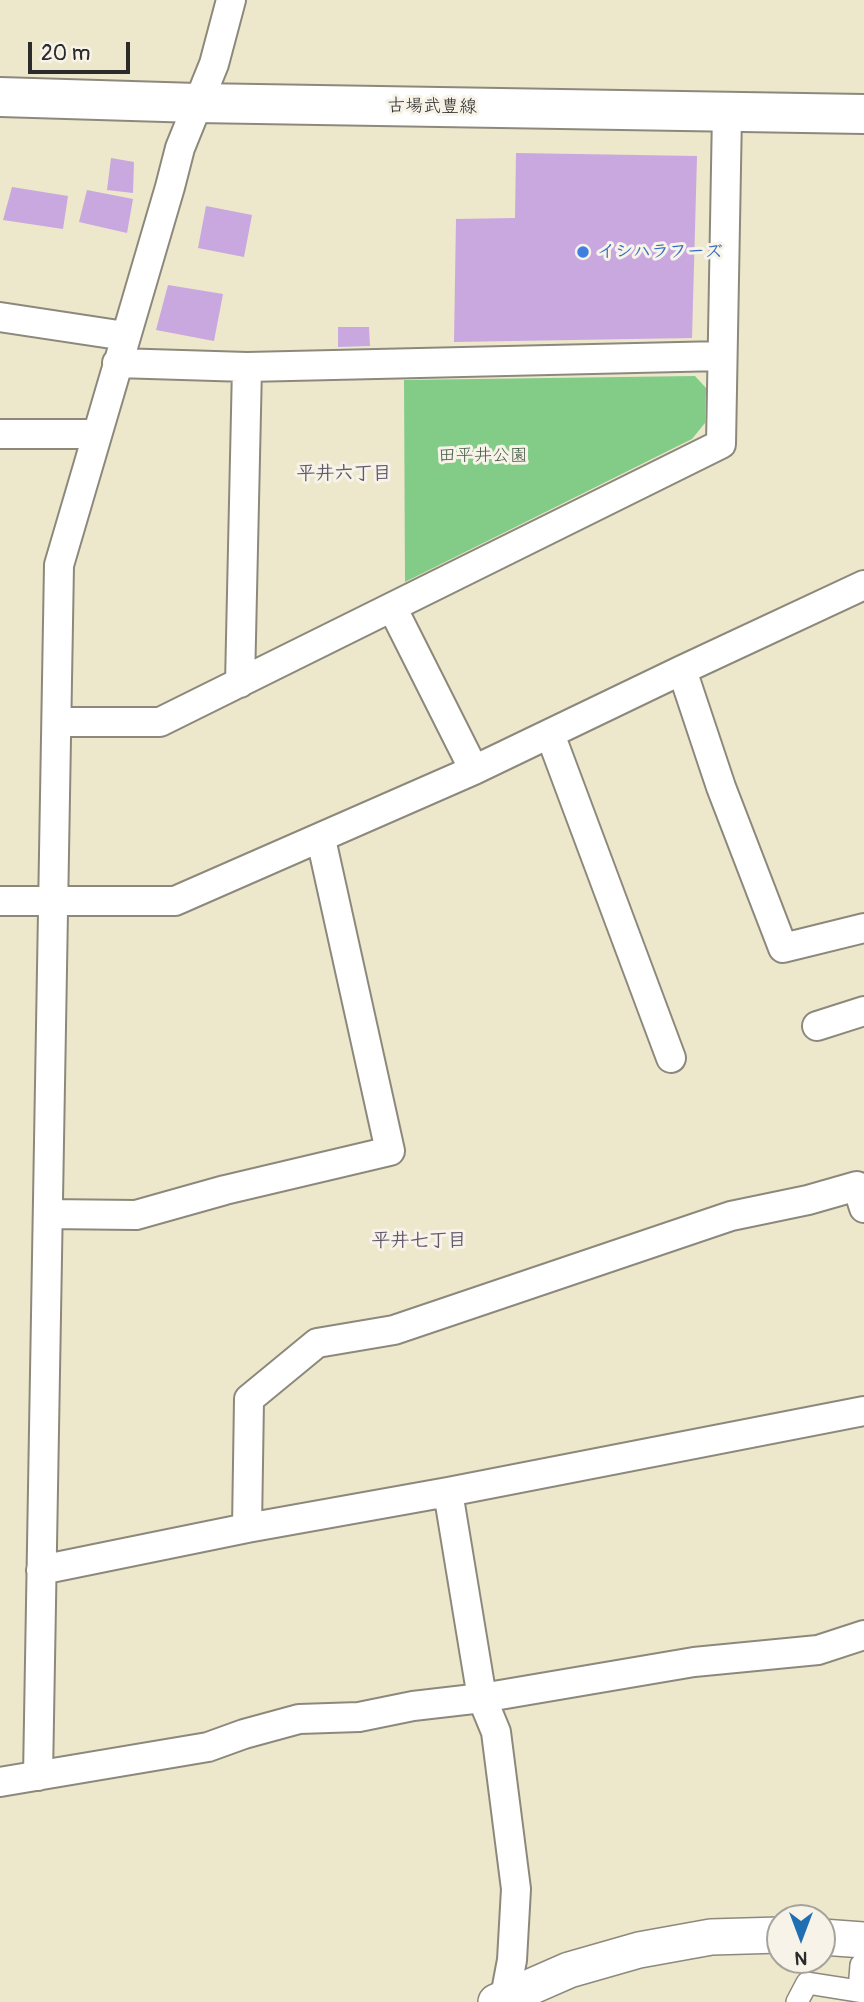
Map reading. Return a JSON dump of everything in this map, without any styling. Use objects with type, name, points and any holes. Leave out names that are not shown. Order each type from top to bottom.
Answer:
[{"type":"main road","name":"古場武豊線","points":[[0,97],[197,103],[864,114]]},
{"type":"street","points":[[38,1776],[59,565],[180,148],[214,64],[231,0]]},
{"type":"street","points":[[57,722],[160,722],[721,444],[727,113]]},
{"type":"street","points":[[0,317],[125,336]]},
{"type":"street","points":[[117,363],[247,367],[722,356]]},
{"type":"street","points":[[240,683],[247,367]]},
{"type":"street","points":[[0,434],[97,434]]},
{"type":"street","points":[[0,901],[175,901],[474,770],[864,585]]},
{"type":"street","points":[[392,607],[474,770]]},
{"type":"street","points":[[682,670],[721,787],[783,948],[864,928]]},
{"type":"street","points":[[550,734],[671,1058]]},
{"type":"street","points":[[48,1214],[136,1215],[225,1190],[390,1151],[321,839]]},
{"type":"street","points":[[817,1026],[864,1011]]},
{"type":"street","points":[[247,1528],[249,1399],[317,1343],[394,1330],[731,1216],[808,1200],[857,1186],[864,1208]]},
{"type":"street","points":[[41,1570],[247,1528],[864,1411]]},
{"type":"street","points":[[448,1492],[482,1698],[496,1732],[516,1889],[512,1960],[501,1999]]},
{"type":"street","points":[[0,1782],[208,1747],[299,1719],[359,1717],[413,1706],[482,1698],[694,1662],[818,1650],[864,1635]]},
{"type":"street","points":[[501,1999],[569,1970],[639,1950],[711,1937],[766,1935]]},
{"type":"street","points":[[797,2002],[807,1983],[861,1992],[862,1952],[836,1942]]},
{"type":"green space","name":"田平井公園","points":[[695,376],[706,388],[705,423],[692,439],[405,582],[404,380]]},
{"type":"building","points":[[516,153],[697,156],[692,338],[454,342],[456,219],[515,218]]},
{"type":"building","points":[[111,158],[134,162],[133,193],[107,190]]},
{"type":"building","points":[[12,187],[68,196],[63,229],[3,220]]},
{"type":"building","points":[[87,190],[133,199],[127,233],[79,222]]},
{"type":"building","points":[[206,206],[252,215],[244,257],[198,248]]},
{"type":"building","points":[[168,285],[223,294],[214,341],[156,330]]},
{"type":"building","points":[[338,327],[369,327],[370,346],[338,347]]},
{"type":"place","name":"イシハラフーズ","points":[[583,252]]},
{"type":"district","name":"平井六丁目","points":[[344,474]]},
{"type":"district","name":"平井七丁目","points":[[419,1241]]}]
